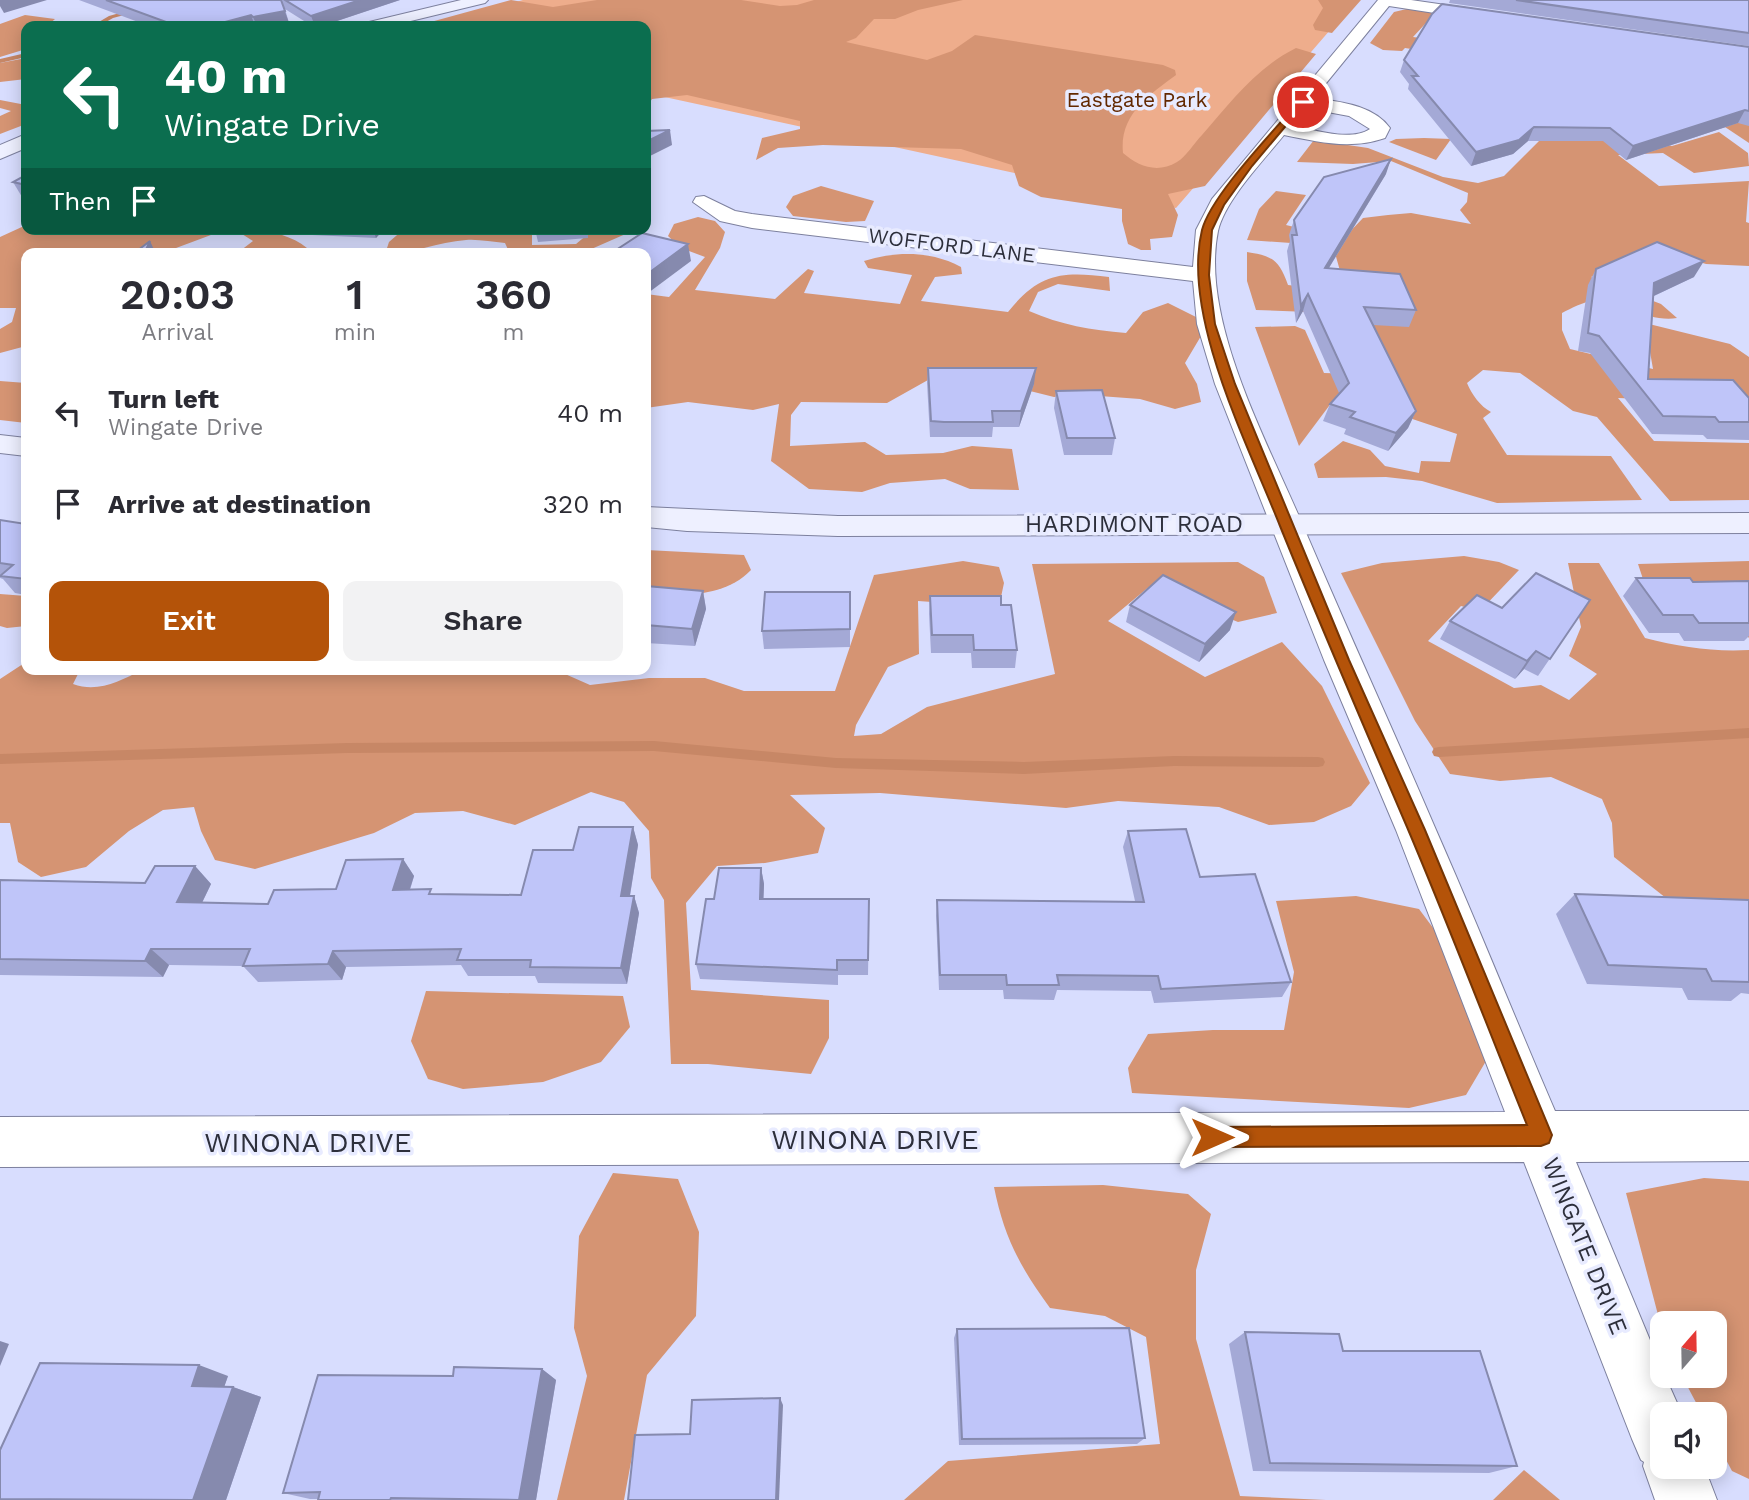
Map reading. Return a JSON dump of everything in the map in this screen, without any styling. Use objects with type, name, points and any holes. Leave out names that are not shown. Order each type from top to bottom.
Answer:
[{"type":"street","points":[[392,21],[480,0]]},
{"type":"street","points":[[1386,1],[1500,18]]},
{"type":"street","name":"WINGATE DRIVE","points":[[1386,1],[1220,204],[1207,230],[1204,275],[1210,324],[1229,384],[1342,660],[1420,839],[1650,1409]]},
{"type":"street","points":[[1280,128],[1350,140],[1367,139],[1378,134],[1380,128],[1376,121],[1303,102]]},
{"type":"street","points":[[0,153],[21,142]]},
{"type":"street","name":"WOFFORD LANE","points":[[704,202],[728,216],[752,221],[1204,275]]},
{"type":"street","points":[[0,444],[21,446]]},
{"type":"street","name":"HARDIMONT ROAD","points":[[651,517],[838,526],[1749,523]]},
{"type":"street","name":"WINONA DRIVE","points":[[0,1142],[1749,1136]]},
{"type":"street","points":[[1678,1479],[1686,1500]]},
{"type":"green space","name":"Eastgate Park","points":[[511,0],[553,7],[597,0],[741,0],[780,6],[814,0],[963,0],[918,10],[895,19],[874,19],[856,38],[846,42],[927,60],[952,51],[975,35],[1163,65],[1175,70],[1176,75],[1138,107],[1126,128],[1123,140],[1123,153],[1141,165],[1155,168],[1170,166],[1180,160],[1234,98],[1269,65],[1296,48],[1316,54],[1205,186],[1168,194],[1178,215],[1172,237],[1150,239],[1151,250],[1141,250],[1128,244],[1122,209],[1041,197],[1019,186],[1012,165],[961,149],[823,145],[778,148],[756,160],[762,138],[800,129],[800,121],[687,95],[651,100],[651,21],[434,21]]},
{"type":"green space","name":"Eastgate Park","points":[[523,0],[1356,0],[1176,208],[651,94],[651,21],[447,21]]},
{"type":"green space","points":[[1318,0],[1361,0],[1332,33],[1315,30],[1313,25],[1323,8]]},
{"type":"green space","points":[[1411,8],[1435,12],[1445,23],[1426,23],[1413,37],[1487,47],[1749,98],[1749,143],[1713,119],[1658,143],[1672,146],[1719,132],[1748,153],[1749,166],[1694,173],[1663,153],[1618,155],[1659,186],[1749,181],[1746,222],[1749,223],[1749,266],[1706,264],[1680,256],[1644,257],[1591,277],[1661,304],[1677,318],[1655,317],[1604,301],[1594,301],[1562,313],[1562,330],[1570,349],[1653,369],[1645,323],[1730,344],[1749,357],[1749,403],[1618,398],[1654,441],[1749,443],[1749,500],[1670,501],[1597,417],[1573,411],[1520,373],[1483,370],[1467,383],[1477,400],[1491,412],[1483,418],[1507,455],[1611,456],[1642,500],[1497,503],[1422,481],[1386,477],[1318,478],[1314,464],[1343,441],[1370,450],[1385,466],[1419,473],[1421,461],[1450,462],[1457,434],[1338,394],[1299,446],[1255,327],[1295,326],[1305,330],[1324,373],[1392,375],[1360,314],[1256,310],[1247,281],[1247,252],[1263,255],[1274,261],[1288,285],[1346,292],[1333,246],[1247,240],[1259,209],[1276,191],[1306,195],[1286,225],[1343,239],[1363,218],[1388,215],[1411,213],[1471,224],[1460,210],[1467,202],[1468,193],[1391,161],[1353,164],[1297,162],[1314,140],[1368,148],[1443,177],[1478,183],[1504,176],[1539,141],[1587,141],[1588,133],[1527,67],[1405,48],[1402,51],[1383,50],[1370,43],[1394,12]]},
{"type":"green space","points":[[25,15],[55,19],[21,21],[21,51],[0,57],[0,24]]},
{"type":"green space","points":[[21,59],[21,80],[0,82],[0,63]]},
{"type":"green space","points":[[0,100],[21,104],[21,126],[0,134],[0,116],[11,111],[0,108]]},
{"type":"green space","points":[[1396,139],[1451,139],[1436,160],[1389,142]]},
{"type":"green space","points":[[821,186],[874,201],[865,221],[846,222],[793,216],[786,207],[793,196]]},
{"type":"green space","points":[[698,217],[715,221],[725,232],[720,248],[695,290],[775,299],[808,269],[814,271],[804,293],[900,304],[912,275],[868,268],[864,261],[889,255],[914,254],[938,258],[961,267],[962,274],[935,277],[921,301],[1008,312],[1030,289],[1052,278],[1078,274],[1109,277],[1110,291],[1058,284],[1038,292],[1029,311],[1076,326],[1126,333],[1143,312],[1168,303],[1196,317],[1201,336],[1185,363],[1197,384],[1201,402],[1175,409],[1140,399],[1086,395],[1054,397],[1022,389],[928,380],[887,403],[801,402],[791,415],[790,446],[865,442],[886,455],[943,453],[972,446],[1012,449],[1019,490],[970,489],[945,479],[890,483],[862,492],[809,489],[771,461],[779,404],[753,410],[688,402],[651,407],[651,295],[669,297],[705,257],[681,248],[668,236],[674,224]]},
{"type":"green space","points":[[21,227],[21,235],[211,235],[176,248],[21,248],[21,347],[0,353],[0,329],[12,322],[16,308],[0,308],[0,237]]},
{"type":"green space","points":[[244,235],[282,235],[307,248],[244,248],[253,241]]},
{"type":"green space","points":[[397,235],[532,235],[532,245],[576,244],[587,235],[623,235],[594,248],[507,248],[505,243],[471,240],[423,248],[387,248]]},
{"type":"green space","points":[[0,381],[21,383],[21,422],[0,420]]},
{"type":"green space","points":[[651,550],[744,555],[751,570],[728,586],[702,593],[651,593]]},
{"type":"green space","points":[[1464,556],[1499,562],[1519,570],[1480,611],[1461,606],[1428,641],[1514,688],[1541,685],[1569,700],[1597,674],[1569,656],[1581,627],[1568,563],[1599,563],[1645,638],[1697,648],[1749,650],[1749,910],[1671,902],[1614,857],[1612,823],[1602,799],[1551,777],[1500,781],[1450,774],[1415,721],[1341,573],[1382,563]]},
{"type":"green space","points":[[963,561],[999,567],[1004,583],[1001,597],[975,605],[918,601],[919,654],[888,667],[856,725],[854,736],[881,734],[927,707],[1055,674],[1032,564],[1238,562],[1264,577],[1277,613],[1238,622],[1150,586],[1108,621],[1205,677],[1282,642],[1322,686],[1370,783],[1351,806],[1314,822],[1269,825],[1219,807],[1118,801],[1066,808],[880,793],[790,795],[825,828],[818,853],[765,863],[717,866],[686,903],[691,990],[829,1000],[829,1038],[811,1074],[708,1064],[671,1064],[664,900],[651,878],[649,831],[624,802],[591,792],[515,825],[463,811],[415,813],[374,833],[255,869],[215,860],[201,831],[194,807],[163,810],[129,831],[86,867],[41,877],[18,862],[10,823],[0,823],[0,679],[21,665],[21,675],[78,675],[73,684],[91,687],[109,684],[131,675],[567,675],[590,685],[649,678],[705,678],[744,691],[835,691],[874,575]]},
{"type":"green space","points":[[1749,561],[1749,638],[1711,593],[1645,585],[1638,564]]},
{"type":"green space","points":[[0,594],[21,596],[21,627],[0,626]]},
{"type":"green space","points":[[1356,896],[1419,909],[1457,960],[1486,1061],[1466,1095],[1409,1108],[1132,1093],[1128,1068],[1148,1034],[1284,1030],[1294,972],[1276,901]]},
{"type":"green space","points":[[426,991],[623,996],[630,1027],[601,1062],[543,1082],[463,1089],[428,1079],[411,1041]]},
{"type":"green space","points":[[613,1173],[678,1179],[699,1232],[696,1316],[647,1375],[624,1500],[557,1500],[587,1376],[574,1328],[579,1236]]},
{"type":"green space","points":[[1704,1178],[1749,1181],[1749,1479],[1732,1471],[1727,1462],[1727,1402],[1696,1402],[1688,1388],[1727,1388],[1727,1311],[1657,1311],[1626,1193]]},
{"type":"green space","points":[[1103,1185],[1188,1194],[1211,1214],[1196,1270],[1196,1339],[1240,1496],[1326,1500],[904,1500],[948,1461],[1160,1444],[1146,1337],[1105,1316],[1050,1308],[1014,1251],[994,1187]]},
{"type":"green space","points":[[1524,1470],[1560,1500],[1493,1500]]},
{"type":"building","points":[[106,0],[281,0],[285,11],[229,21],[163,21]]},
{"type":"building","points":[[285,0],[360,0],[311,16]]},
{"type":"building","points":[[1516,0],[1749,0],[1749,33]]},
{"type":"building","points":[[1442,4],[1749,47],[1749,111],[1745,110],[1633,146],[1610,128],[1534,127],[1519,140],[1476,152],[1412,76],[1418,76],[1404,60],[1432,14]]},
{"type":"building","points":[[670,130],[651,140],[651,131]]},
{"type":"building","points":[[1391,159],[1325,268],[1400,274],[1416,310],[1364,307],[1416,411],[1396,433],[1350,417],[1355,412],[1330,404],[1349,383],[1308,294],[1301,306],[1292,235],[1297,235],[1294,220],[1324,177]]},
{"type":"building","points":[[639,235],[688,244],[651,271],[651,248],[619,248]]},
{"type":"building","points":[[1657,242],[1704,261],[1654,283],[1648,379],[1733,380],[1749,398],[1749,422],[1719,422],[1715,417],[1663,416],[1599,336],[1588,333],[1596,269]]},
{"type":"building","points":[[928,368],[1036,368],[1021,411],[992,411],[993,422],[944,422],[931,421]]},
{"type":"building","points":[[1102,390],[1115,438],[1067,438],[1056,391]]},
{"type":"building","points":[[0,520],[21,523],[21,578],[0,576],[13,565],[0,563]]},
{"type":"building","points":[[1536,573],[1590,600],[1550,659],[1536,651],[1527,661],[1450,621],[1477,595],[1502,608]]},
{"type":"building","points":[[1163,575],[1236,612],[1205,644],[1130,605]]},
{"type":"building","points":[[1636,578],[1690,578],[1693,582],[1749,581],[1749,623],[1699,623],[1693,615],[1663,615]]},
{"type":"building","points":[[651,586],[703,591],[692,629],[651,625]]},
{"type":"building","points":[[765,592],[850,592],[850,629],[762,631]]},
{"type":"building","points":[[930,596],[1001,596],[1001,605],[1011,605],[1017,650],[974,650],[973,635],[932,635]]},
{"type":"building","points":[[579,827],[633,827],[621,896],[634,896],[621,968],[530,967],[531,960],[457,960],[461,949],[333,951],[328,964],[243,966],[250,949],[151,949],[145,961],[0,959],[0,880],[145,883],[155,866],[195,866],[177,902],[268,904],[274,890],[336,889],[346,860],[403,859],[393,890],[431,889],[429,894],[521,895],[533,850],[573,850]]},
{"type":"building","points":[[1186,829],[1200,877],[1255,874],[1291,982],[1161,989],[1158,976],[1057,975],[1059,985],[1007,985],[1006,975],[940,975],[937,900],[1144,902],[1128,831]]},
{"type":"building","points":[[719,868],[761,868],[760,899],[869,899],[868,960],[837,960],[837,970],[696,964],[706,899],[714,899]]},
{"type":"building","points":[[1575,894],[1749,900],[1749,982],[1712,981],[1706,969],[1608,965]]},
{"type":"building","points":[[1129,1328],[1145,1438],[962,1439],[957,1329]]},
{"type":"building","points":[[1245,1332],[1339,1334],[1343,1351],[1480,1351],[1517,1466],[1270,1463]]},
{"type":"building","points":[[40,1363],[199,1365],[192,1386],[233,1387],[193,1500],[0,1499],[0,1450]]},
{"type":"building","points":[[454,1367],[542,1369],[519,1500],[318,1500],[320,1492],[283,1493],[318,1375],[453,1376]]},
{"type":"building","points":[[780,1398],[776,1500],[628,1500],[635,1435],[690,1434],[692,1400]]},
{"type":"waterway","points":[[104,21],[137,10]]},
{"type":"waterway","points":[[0,61],[21,56]]},
{"type":"waterway","points":[[1439,752],[1749,733]]},
{"type":"waterway","points":[[0,759],[347,748],[654,746],[836,763],[1024,768],[1174,761],[1318,762]]},
{"type":"route","points":[[1212,1137],[1541,1135],[1229,384],[1210,324],[1204,275],[1207,230],[1220,204],[1249,165],[1303,102]]}]
